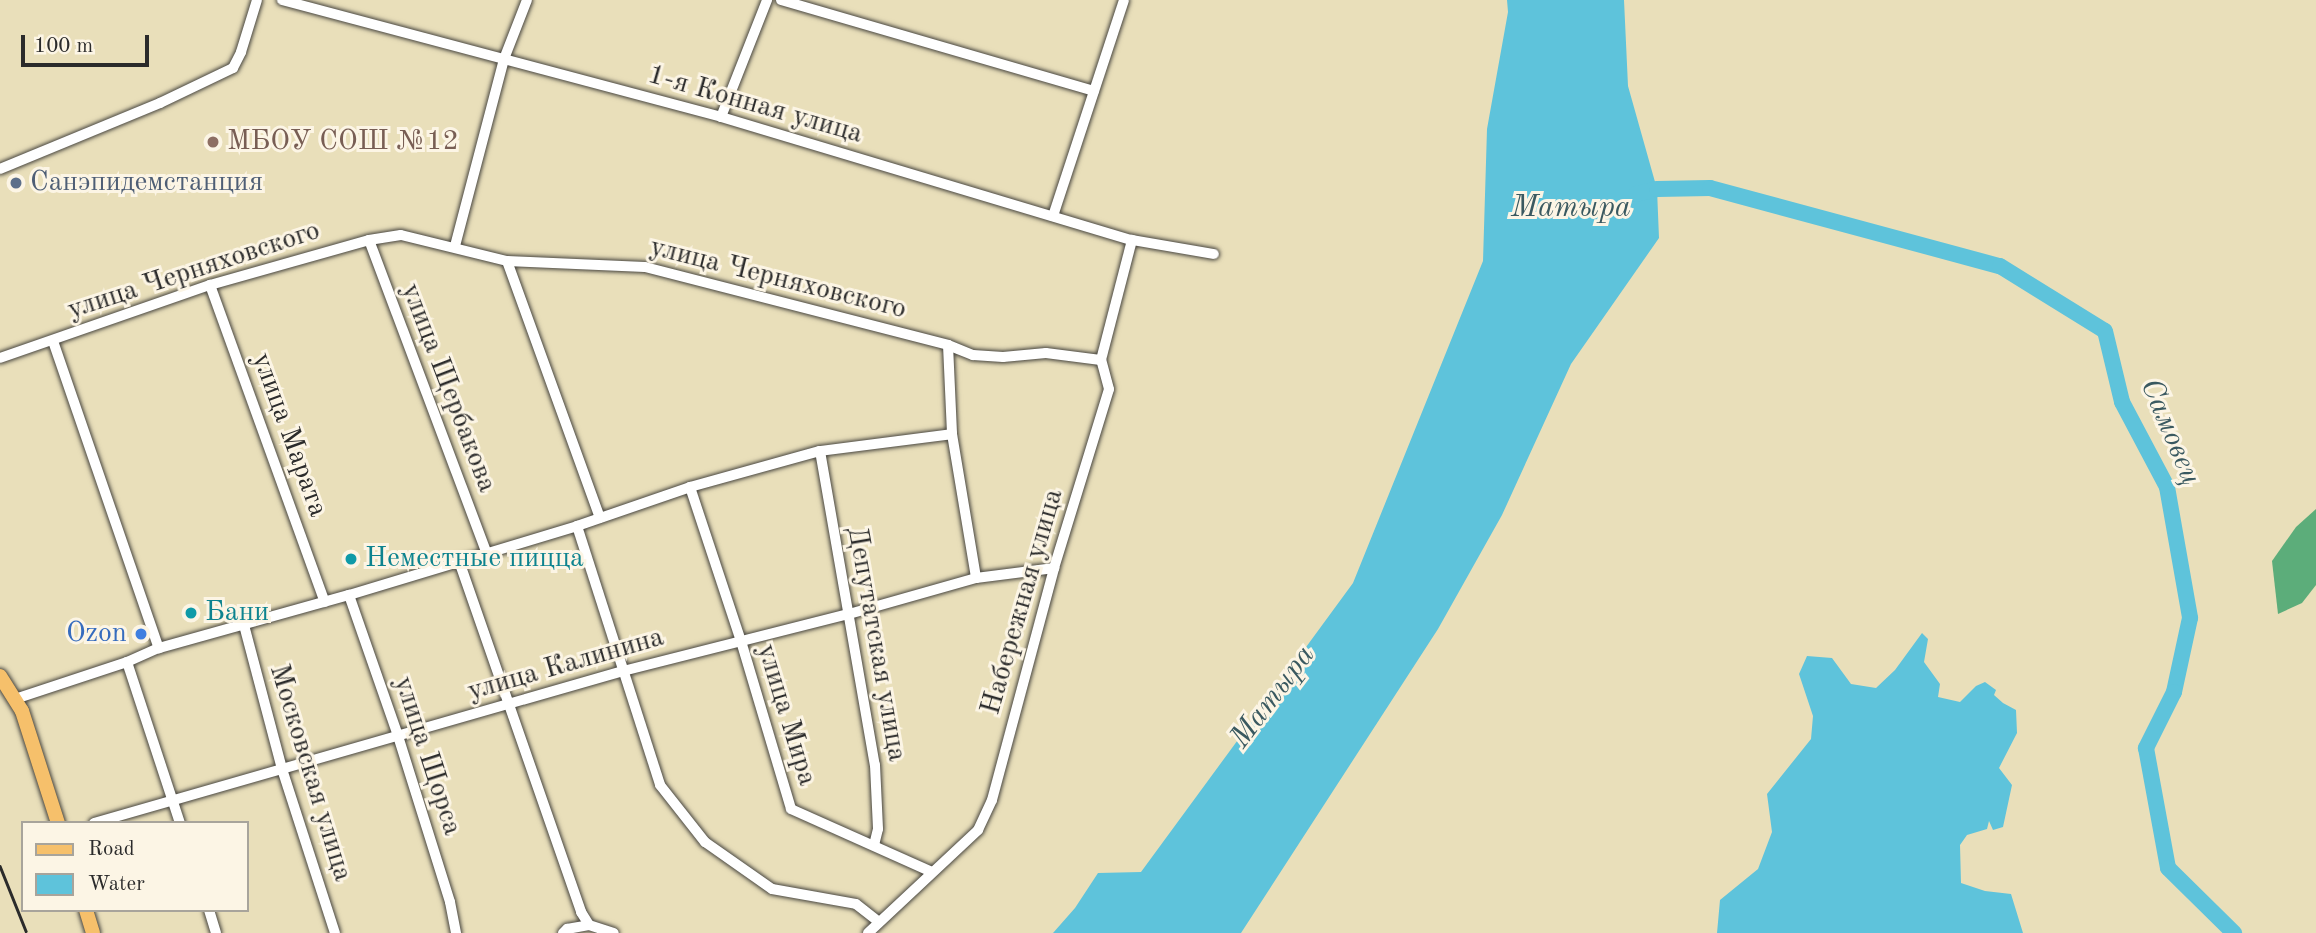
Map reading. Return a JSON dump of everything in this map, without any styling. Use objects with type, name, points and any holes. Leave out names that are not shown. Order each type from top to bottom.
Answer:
[{"type":"main road","points":[[0,676],[22,711],[57,821]]},
{"type":"main road","points":[[87,912],[93,933]]},
{"type":"street","points":[[0,169],[160,103],[233,68],[257,0]]},
{"type":"street","name":"1-я Конная улица","points":[[282,0],[721,117],[1132,240],[1214,254]]},
{"type":"street","points":[[456,246],[504,59],[527,0]]},
{"type":"street","points":[[721,117],[767,0]]},
{"type":"street","points":[[781,0],[1094,91]]},
{"type":"street","points":[[1053,216],[1120,1]]},
{"type":"street","name":"улица Черняховского","points":[[0,358],[210,285],[369,240],[401,235],[456,246],[507,261],[645,267],[948,345],[973,355],[1003,357],[1046,354],[1101,360]]},
{"type":"street","name":"улица Щербакова","points":[[369,240],[486,552]]},
{"type":"street","name":"Набережная улица","points":[[868,933],[978,830],[992,800],[1054,568],[1109,389],[1101,360],[1132,240]]},
{"type":"street","points":[[507,261],[600,518]]},
{"type":"street","name":"улица Марата","points":[[210,285],[324,602]]},
{"type":"street","points":[[53,341],[159,648]]},
{"type":"street","points":[[948,345],[952,434],[976,578]]},
{"type":"street","points":[[15,699],[128,662],[159,648],[349,595],[577,526],[690,486],[820,451],[952,434]]},
{"type":"street","name":"Депутатская улица","points":[[820,451],[875,765],[878,829],[874,845]]},
{"type":"street","name":"улица Мира","points":[[690,486],[741,641],[791,809],[831,830],[874,845],[932,872]]},
{"type":"street","points":[[577,526],[660,785],[705,842],[772,889],[856,904],[879,922]]},
{"type":"street","points":[[459,561],[506,705],[581,912],[589,925]]},
{"type":"street","name":"улица Калинина","points":[[101,821],[623,671],[849,614],[976,578],[1054,568]]},
{"type":"street","name":"улица Щорса","points":[[349,595],[398,736],[456,933]]},
{"type":"street","name":"Московская улица","points":[[244,625],[282,769],[335,933]]},
{"type":"street","points":[[128,662],[179,821]]},
{"type":"street","points":[[210,912],[216,933]]},
{"type":"street","points":[[563,933],[567,929],[589,925],[614,933]]},
{"type":"green space","points":[[2316,509],[2316,585],[2302,603],[2278,614],[2272,561],[2296,527]]},
{"type":"water","name":"Матыра","points":[[1507,0],[1624,0],[1628,86],[1657,189],[1659,238],[1571,364],[1502,515],[1438,629],[1241,933],[1053,933],[1075,908],[1098,873],[1141,872],[1353,583],[1483,261],[1487,129],[1508,12]]},
{"type":"water","points":[[1922,633],[1928,639],[1924,662],[1940,684],[1938,697],[1960,702],[1976,686],[1985,682],[1996,690],[1994,695],[2016,710],[2017,733],[1999,768],[2012,785],[2003,827],[1993,830],[1989,821],[1987,829],[1967,835],[1960,845],[1961,883],[1985,891],[2011,894],[2023,933],[1717,933],[1720,900],[1758,869],[1772,832],[1767,794],[1811,739],[1813,716],[1799,674],[1807,656],[1832,658],[1851,684],[1876,688],[1895,670]]},
{"type":"waterway","name":"Самовец","points":[[1636,194],[1657,189],[1710,188],[2000,266],[2105,331],[2122,402],[2167,487],[2190,618],[2174,692],[2146,748],[2168,868],[2234,933]]},
{"type":"railway","points":[[0,866],[26,931]]},
{"type":"place","name":"МБОУ СОШ №12","points":[[213,142]]},
{"type":"place","name":"Санэпидемстанция","points":[[16,183]]},
{"type":"place","name":"Неместные пицца","points":[[351,559]]},
{"type":"place","name":"Бани","points":[[191,613]]},
{"type":"place","name":"Ozon","points":[[141,634]]}]
